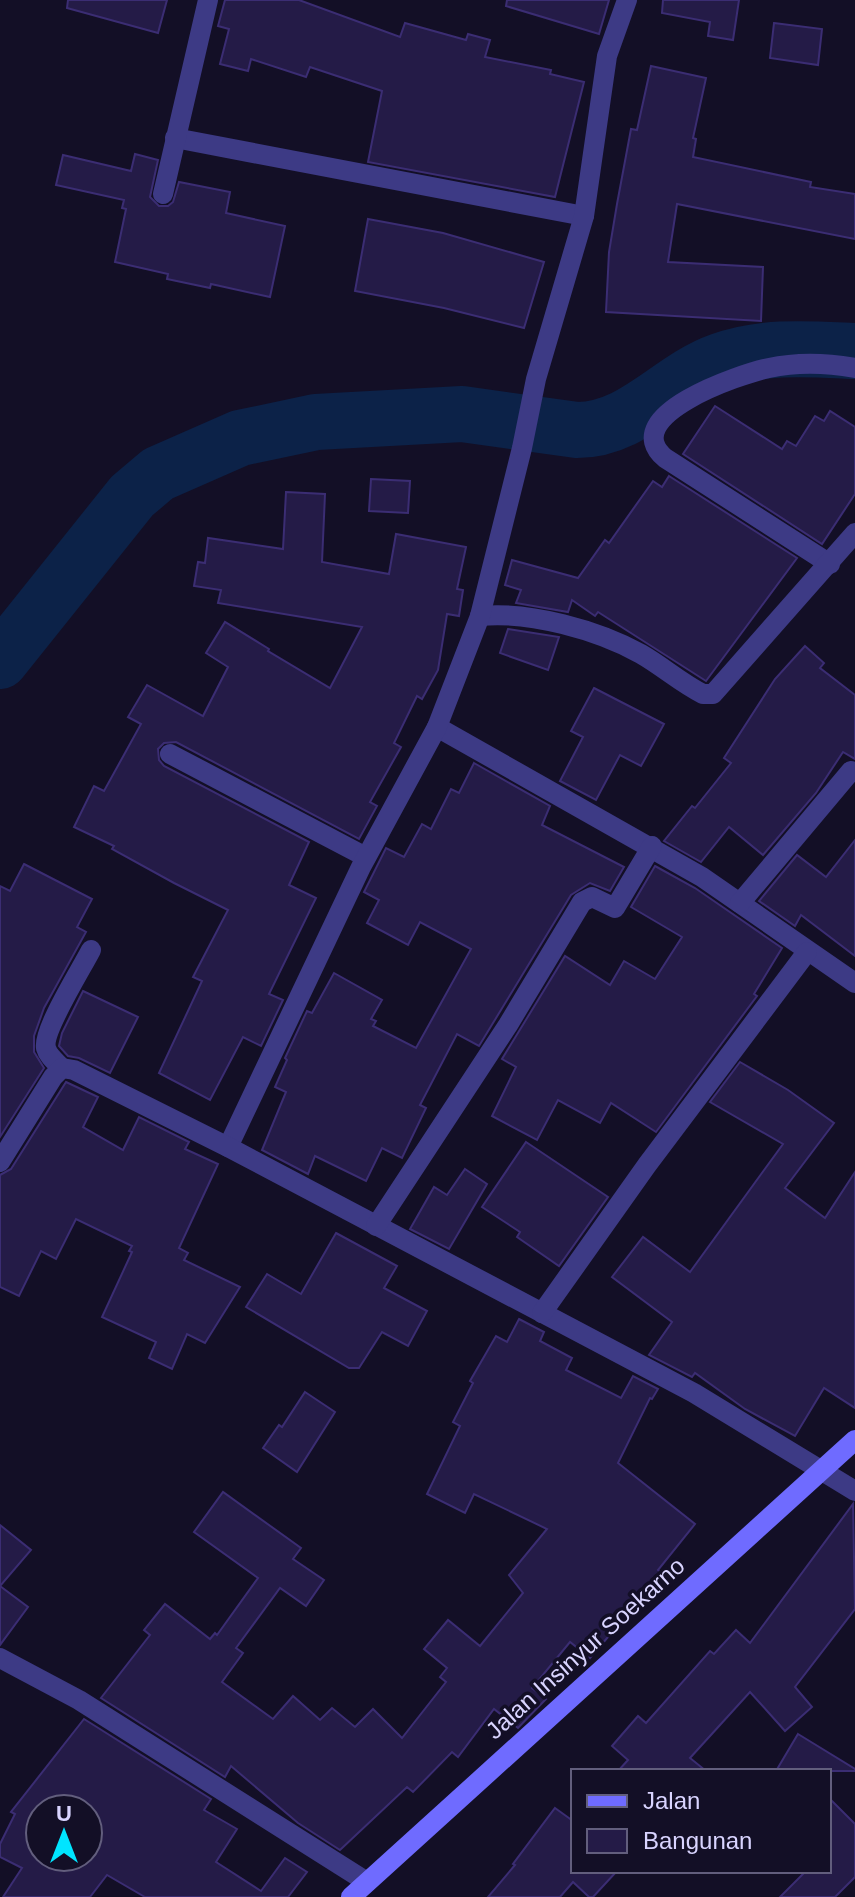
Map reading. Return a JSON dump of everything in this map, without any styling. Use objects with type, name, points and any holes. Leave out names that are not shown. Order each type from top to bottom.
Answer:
[{"type":"main road","name":"Jalan Insinyur Soekarno","points":[[351,1897],[855,1440]]},
{"type":"street","points":[[163,194],[208,0]]},
{"type":"street","points":[[228,1147],[366,857],[437,727],[480,616],[536,379],[584,216],[607,56],[627,0]]},
{"type":"street","points":[[175,138],[584,216]]},
{"type":"street","points":[[830,564],[665,458],[657,452],[653,437],[654,430],[667,414],[701,392],[735,378],[784,366],[838,365],[855,368]]},
{"type":"street","points":[[480,616],[523,617],[587,631],[639,653],[699,692],[713,694],[855,533]]},
{"type":"street","points":[[437,727],[652,846],[855,983]]},
{"type":"street","points":[[170,754],[366,857]]},
{"type":"street","points":[[740,903],[851,771]]},
{"type":"street","points":[[376,1226],[508,1025],[582,902],[592,897],[615,908],[652,846]]},
{"type":"street","points":[[91,950],[53,1020],[45,1043],[47,1052],[62,1068],[74,1070],[228,1147],[694,1393],[855,1491]]},
{"type":"street","points":[[542,1313],[647,1165],[807,952]]},
{"type":"street","points":[[0,1162],[62,1068]]},
{"type":"street","points":[[0,1658],[79,1700],[367,1882]]},
{"type":"building","points":[[68,0],[167,0],[158,33],[67,8]]},
{"type":"building","points":[[225,0],[299,0],[400,37],[405,23],[466,40],[468,34],[490,40],[485,57],[551,70],[550,74],[584,82],[555,197],[368,162],[382,91],[310,67],[306,77],[251,59],[248,71],[220,64],[229,29],[218,26]]},
{"type":"building","points":[[507,0],[609,0],[599,34],[506,6]]},
{"type":"building","points":[[663,0],[739,0],[733,40],[708,36],[710,22],[662,13]]},
{"type":"building","points":[[774,23],[822,29],[818,65],[770,58]]},
{"type":"building","points":[[651,66],[706,78],[693,138],[696,139],[693,157],[811,182],[810,187],[855,194],[855,239],[677,204],[668,262],[763,267],[761,321],[606,312],[609,252],[617,204],[631,129],[637,130]]},
{"type":"building","points":[[135,154],[158,160],[150,197],[159,206],[168,206],[173,202],[179,182],[230,192],[226,213],[285,226],[270,297],[211,284],[210,288],[167,279],[168,274],[115,262],[126,209],[122,208],[124,200],[56,185],[63,155],[131,171]]},
{"type":"building","points":[[368,219],[443,233],[544,262],[524,328],[444,308],[355,291]]},
{"type":"building","points":[[715,406],[782,449],[787,441],[796,446],[815,416],[824,421],[830,411],[855,427],[855,494],[822,544],[683,454]]},
{"type":"building","points":[[669,476],[797,558],[706,681],[598,612],[595,616],[572,600],[568,612],[516,603],[521,590],[505,585],[512,560],[578,578],[605,540],[609,543],[653,481],[662,487]]},
{"type":"building","points":[[371,479],[410,481],[408,513],[369,511]]},
{"type":"building","points":[[286,492],[325,494],[322,562],[389,574],[396,534],[466,547],[457,589],[463,590],[459,616],[447,614],[438,670],[422,699],[417,696],[394,743],[401,747],[370,802],[377,806],[359,839],[176,742],[164,743],[158,749],[159,760],[164,766],[309,842],[289,885],[316,898],[269,994],[283,1000],[261,1046],[243,1037],[210,1100],[159,1073],[202,981],[193,977],[228,910],[74,827],[94,786],[104,791],[141,724],[128,717],[147,685],[203,716],[228,667],[206,653],[225,622],[330,688],[362,627],[218,603],[221,590],[194,586],[198,562],[205,563],[208,538],[283,549]]},
{"type":"building","points":[[508,629],[559,637],[548,670],[500,653]]},
{"type":"building","points":[[805,646],[824,663],[820,668],[855,695],[855,759],[843,752],[816,793],[763,855],[729,827],[701,862],[664,841],[731,763],[724,758],[775,679]]},
{"type":"building","points":[[594,688],[664,724],[641,766],[620,755],[596,800],[560,781],[583,737],[571,731]]},
{"type":"building","points":[[474,763],[550,806],[542,825],[624,867],[610,891],[590,883],[571,895],[479,1046],[457,1034],[420,1105],[426,1108],[402,1158],[382,1148],[366,1181],[315,1156],[308,1174],[262,1150],[286,1092],[275,1087],[287,1060],[285,1058],[307,1011],[312,1013],[334,973],[382,1000],[371,1019],[376,1021],[373,1026],[416,1048],[471,949],[420,922],[408,945],[367,923],[379,900],[364,892],[386,848],[404,857],[422,824],[431,829],[451,789],[459,793]]},
{"type":"building","points":[[855,840],[855,956],[801,915],[795,926],[759,901],[797,855],[826,877]]},
{"type":"building","points":[[24,864],[92,899],[77,927],[86,932],[44,1008],[34,1036],[34,1052],[44,1068],[0,1137],[0,886],[10,891]]},
{"type":"building","points":[[655,866],[695,888],[782,948],[754,994],[757,996],[656,1132],[611,1103],[600,1123],[558,1100],[537,1140],[492,1116],[516,1067],[502,1059],[565,956],[610,985],[624,961],[655,979],[682,937],[631,907]]},
{"type":"building","points":[[83,991],[138,1017],[110,1073],[68,1056],[59,1046],[62,1033]]},
{"type":"building","points":[[740,1062],[788,1090],[834,1123],[785,1188],[825,1218],[855,1172],[855,1408],[824,1388],[795,1436],[745,1409],[695,1373],[692,1377],[649,1355],[672,1322],[612,1277],[643,1237],[690,1272],[783,1144],[710,1102]]},
{"type":"building","points":[[66,1082],[98,1097],[83,1127],[123,1150],[139,1117],[189,1142],[185,1149],[218,1164],[179,1248],[188,1253],[184,1260],[240,1287],[205,1343],[187,1334],[172,1369],[149,1358],[156,1342],[102,1317],[132,1246],[76,1219],[56,1259],[41,1251],[19,1296],[0,1287],[0,1175],[11,1169]]},
{"type":"building","points":[[526,1142],[608,1197],[559,1266],[517,1237],[520,1232],[482,1207]]},
{"type":"building","points":[[465,1169],[487,1184],[449,1249],[410,1229],[434,1187],[447,1195]]},
{"type":"building","points":[[336,1233],[397,1266],[384,1288],[427,1311],[408,1346],[382,1332],[359,1368],[349,1368],[246,1307],[267,1274],[301,1294]]},
{"type":"building","points":[[519,1319],[544,1332],[540,1341],[572,1358],[566,1370],[621,1398],[633,1376],[658,1389],[650,1398],[618,1463],[695,1524],[658,1570],[662,1574],[590,1658],[570,1642],[532,1688],[546,1699],[518,1728],[494,1709],[458,1757],[452,1752],[413,1792],[407,1787],[340,1850],[298,1823],[231,1766],[225,1777],[101,1698],[150,1635],[144,1630],[165,1604],[210,1639],[215,1633],[217,1635],[258,1578],[194,1532],[223,1492],[301,1548],[293,1559],[324,1580],[306,1606],[280,1588],[236,1648],[243,1653],[222,1682],[273,1719],[293,1696],[320,1720],[332,1708],[355,1727],[373,1709],[402,1738],[446,1682],[440,1677],[447,1668],[424,1649],[448,1620],[480,1646],[523,1593],[509,1575],[547,1529],[474,1494],[465,1513],[427,1494],[460,1426],[453,1422],[473,1383],[470,1381],[496,1336],[507,1342]]},
{"type":"building","points":[[305,1392],[335,1412],[297,1472],[263,1448],[279,1425],[282,1427]]},
{"type":"building","points":[[853,1504],[855,1609],[795,1687],[812,1707],[785,1731],[750,1692],[690,1758],[704,1769],[620,1769],[628,1760],[612,1746],[638,1716],[646,1723],[710,1651],[714,1654],[736,1630],[750,1643]]},
{"type":"building","points":[[0,1525],[31,1550],[0,1586]]},
{"type":"building","points":[[0,1586],[28,1607],[0,1645]]},
{"type":"building","points":[[84,1719],[211,1799],[204,1810],[237,1829],[216,1862],[261,1891],[285,1858],[307,1872],[288,1897],[145,1897],[107,1875],[90,1897],[3,1897],[22,1868],[0,1857],[0,1844],[15,1814],[11,1812],[24,1795],[24,1873],[104,1873],[104,1793],[26,1793]]},
{"type":"building","points":[[798,1734],[855,1771],[831,1769],[777,1769]]},
{"type":"building","points":[[831,1800],[855,1824],[855,1877],[835,1897],[780,1897],[804,1873],[831,1873]]},
{"type":"building","points":[[555,1808],[571,1820],[571,1873],[615,1873],[593,1897],[573,1882],[560,1897],[488,1897]]},
{"type":"waterway","points":[[0,661],[132,496],[158,474],[240,438],[316,422],[462,414],[577,430],[597,428],[634,413],[702,369],[736,356],[787,349],[855,351]]}]
